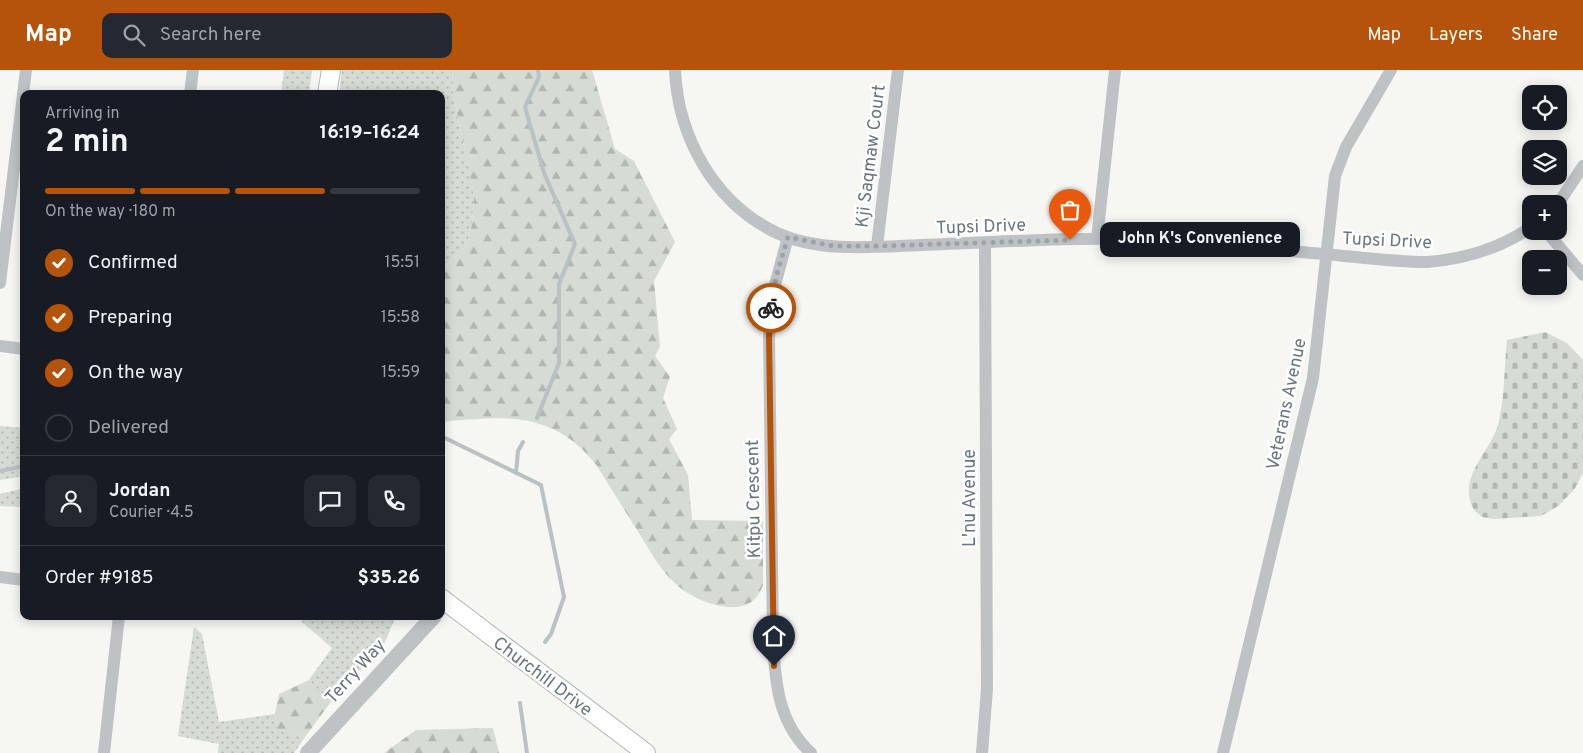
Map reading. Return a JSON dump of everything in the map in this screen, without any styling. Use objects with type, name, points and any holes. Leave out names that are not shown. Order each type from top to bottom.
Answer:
[{"type":"main road","points":[[328,90],[331,70]]},
{"type":"main road","name":"Churchill Drive","points":[[445,604],[646,753]]},
{"type":"street","points":[[24,90],[26,70]]},
{"type":"street","points":[[190,90],[193,70]]},
{"type":"street","name":"Tupsi Drive","points":[[675,70],[681,117],[692,146],[706,170],[736,204],[766,226],[788,237],[834,246],[1097,239],[1171,241],[1413,262],[1456,259],[1492,248],[1522,232]]},
{"type":"street","name":"Kji Saqmaw Court","points":[[877,246],[898,70]]},
{"type":"street","points":[[1097,239],[1114,70]]},
{"type":"street","name":"Veterans Avenue","points":[[1223,753],[1313,378],[1333,187],[1338,167],[1353,134],[1391,70]]},
{"type":"street","points":[[0,283],[20,119]]},
{"type":"street","points":[[1564,195],[1583,166]]},
{"type":"street","name":"Kitpu Crescent","points":[[788,237],[772,296],[769,337],[772,640],[781,708],[793,732],[811,753]]},
{"type":"street","points":[[1554,240],[1583,275]]},
{"type":"street","name":"L'nu Avenue","points":[[982,753],[987,689],[984,243]]},
{"type":"street","points":[[0,346],[20,348]]},
{"type":"street","points":[[0,577],[20,580]]},
{"type":"street","points":[[104,753],[119,620]]},
{"type":"street","name":"Terry Way","points":[[308,753],[430,620]]},
{"type":"green space","points":[[284,70],[312,70],[310,90],[282,90]]},
{"type":"green space","points":[[342,70],[452,70],[454,98],[474,194],[472,224],[467,245],[445,266],[445,90],[340,90]]},
{"type":"green space","points":[[452,70],[592,70],[615,149],[634,161],[675,242],[654,281],[660,346],[655,356],[670,377],[663,398],[677,429],[669,439],[688,475],[692,520],[763,521],[763,585],[752,602],[743,606],[725,607],[702,600],[676,584],[657,562],[597,466],[581,448],[563,435],[545,426],[526,421],[486,418],[445,422],[445,266],[467,245],[472,224],[474,195],[454,98]]},
{"type":"green space","points":[[1545,332],[1567,343],[1583,360],[1583,473],[1574,490],[1558,506],[1541,516],[1494,519],[1482,517],[1474,510],[1469,487],[1476,466],[1498,425],[1503,394],[1507,340]]},
{"type":"green space","points":[[0,426],[20,428],[20,477],[0,480]]},
{"type":"green space","points":[[20,489],[20,507],[0,506],[0,494]]},
{"type":"green space","points":[[394,620],[384,644],[330,703],[309,680],[332,648],[301,621]]},
{"type":"green space","points":[[194,627],[202,634],[219,722],[275,714],[278,730],[305,737],[294,753],[218,753],[219,744],[178,736]]},
{"type":"green space","points":[[309,680],[330,703],[305,737],[278,730],[275,714],[279,694]]},
{"type":"green space","points":[[493,728],[499,753],[384,753],[416,730]]},
{"type":"waterway","points":[[537,418],[559,363],[559,284],[575,244],[544,173],[525,107],[539,77],[538,70]]},
{"type":"waterway","points":[[445,438],[541,485],[564,597],[551,634],[545,642]]},
{"type":"waterway","points":[[516,473],[518,451],[523,442]]},
{"type":"waterway","points":[[0,471],[20,467]]},
{"type":"waterway","points":[[520,703],[527,753]]},
{"type":"way so far","points":[[771,308],[776,277],[788,237],[834,246],[1070,240]]},
{"type":"place","name":"John K's Convenience","points":[[1070,240]]},
{"type":"route","points":[[771,308],[769,337],[772,640],[774,666]]}]
